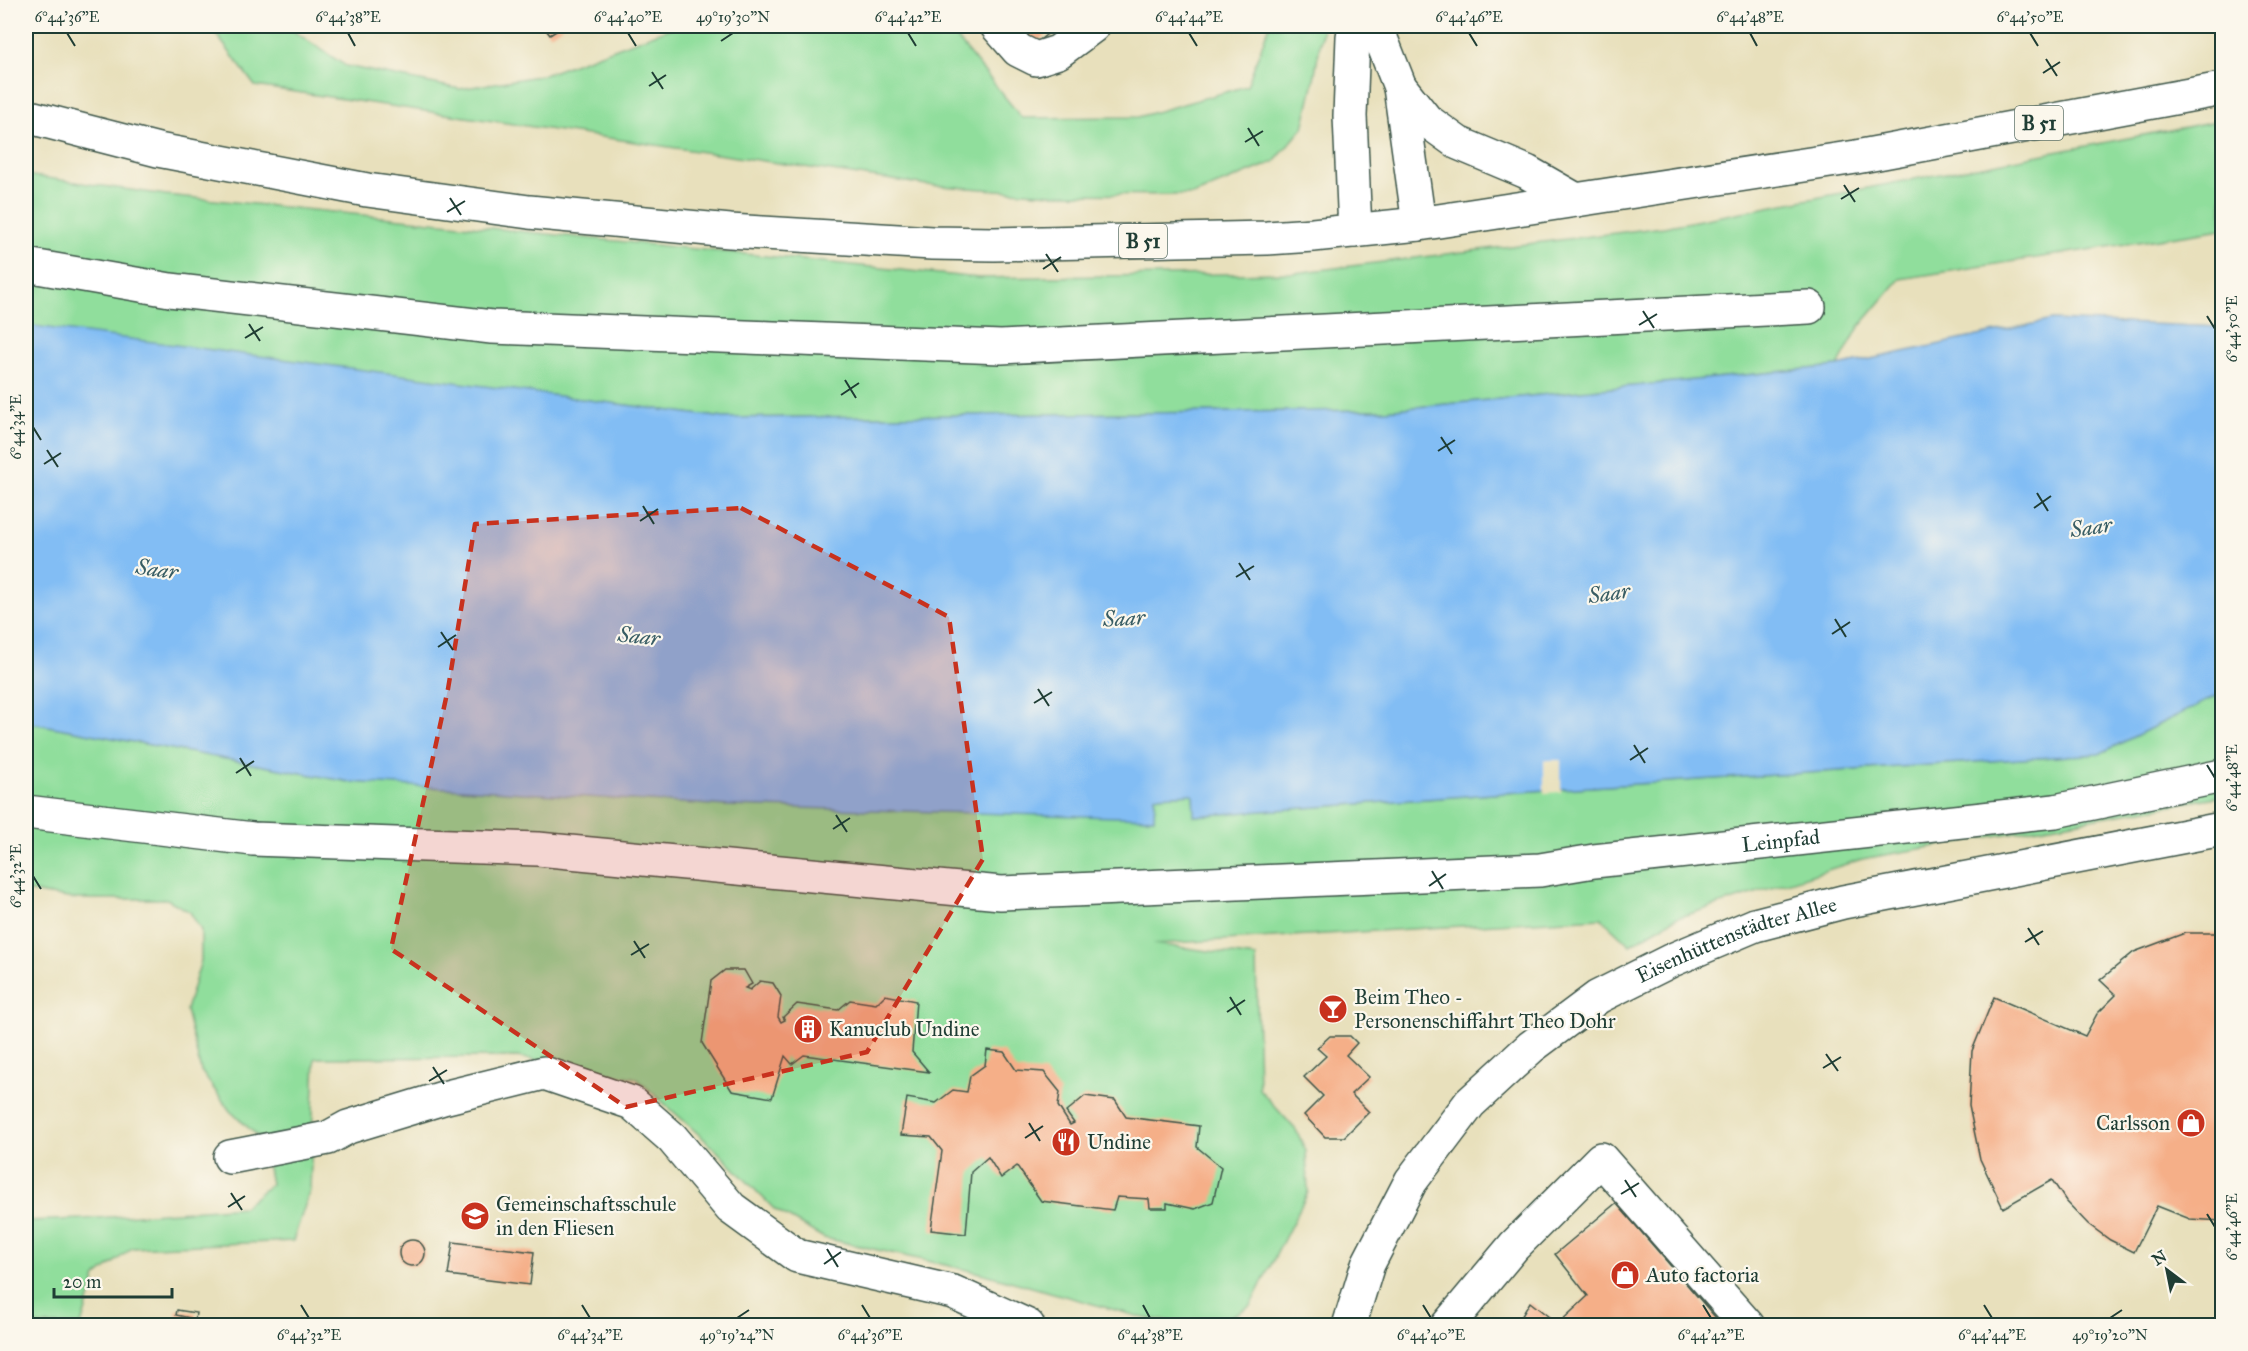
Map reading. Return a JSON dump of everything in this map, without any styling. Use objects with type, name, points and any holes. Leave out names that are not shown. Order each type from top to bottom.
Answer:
[{"type":"main road","points":[[997,26],[1018,50],[1036,59],[1058,52],[1093,26]]},
{"type":"main road","points":[[1354,231],[1350,116],[1355,26]]},
{"type":"main road","points":[[1376,26],[1400,87],[1419,224]]},
{"type":"main road","points":[[1400,87],[1426,120],[1458,142],[1527,172],[1576,200]]},
{"type":"main road","name":"B 51","points":[[26,117],[158,150],[367,190],[529,212],[730,231],[932,243],[994,244],[1267,238],[1419,224],[1856,157],[2223,89]]},
{"type":"main road","points":[[26,265],[170,290],[492,327],[1001,347],[1809,307]]},
{"type":"main road","name":"Leinpfad","points":[[26,812],[254,839],[538,849],[1001,893],[1540,870],[1594,861],[2055,811],[2223,776]]},
{"type":"main road","name":"Eisenhüttenstädter Allee","points":[[1349,1326],[1368,1264],[1411,1181],[1470,1103],[1531,1047],[1598,997],[1671,960],[1755,925],[1843,902],[2223,829]]},
{"type":"main road","points":[[230,1156],[328,1138],[348,1127],[443,1098],[544,1073],[632,1103],[672,1138],[731,1208],[798,1256],[953,1292],[1028,1326]]},
{"type":"main road","points":[[1447,1326],[1514,1246],[1602,1159],[1748,1326]]},
{"type":"highlighted area","points":[[741,508],[949,617],[983,859],[867,1052],[626,1107],[391,949],[448,689],[475,524]]},
{"type":"green space","points":[[210,26],[286,26],[346,66],[460,89],[544,75],[676,26],[947,26],[1022,118],[1138,117],[1247,86],[1269,26],[1323,26],[1303,128],[1274,162],[1193,195],[1052,194],[927,185],[255,86]]},
{"type":"green space","points":[[2222,120],[2222,229],[1900,279],[1859,327],[1838,366],[1385,410],[724,418],[26,325],[26,175],[166,195],[979,278],[1295,273],[1664,227]]},
{"type":"green space","points":[[2222,693],[2222,796],[1862,859],[1674,919],[1630,945],[1601,918],[1154,944],[1256,957],[1259,1089],[1296,1130],[1306,1151],[1308,1192],[1250,1306],[1216,1325],[1144,1318],[981,1273],[824,1238],[775,1210],[715,1149],[636,1078],[517,1057],[315,1058],[310,1190],[293,1241],[132,1248],[96,1277],[81,1325],[26,1325],[26,1221],[243,1207],[271,1184],[263,1141],[230,1111],[201,1071],[186,1010],[201,961],[201,930],[190,912],[167,899],[74,899],[26,891],[26,722],[350,782],[1154,818],[1155,796],[1193,794],[1195,816],[1560,789],[2099,754]]},
{"type":"water","name":"Saar","points":[[2052,320],[2222,327],[2222,693],[2099,754],[1560,789],[1194,816],[1193,794],[1155,796],[1154,818],[728,806],[350,782],[26,722],[26,325],[724,418],[1385,410],[1838,366]]},
{"type":"pier","points":[[1544,760],[1561,760],[1561,792],[1544,793]]},
{"type":"building","points":[[543,26],[564,26],[550,35]]},
{"type":"building","points":[[1013,26],[1057,26],[1031,47]]},
{"type":"building","points":[[2185,933],[2222,933],[2222,1221],[2190,1219],[2157,1206],[2134,1252],[2110,1240],[2088,1224],[2066,1201],[2052,1180],[2003,1208],[1980,1159],[1969,1106],[1972,1051],[1994,997],[2085,1036],[2097,1014],[2116,995],[2100,980],[2134,952]]},
{"type":"building","name":"Kanuclub Undine","points":[[725,970],[744,970],[752,984],[745,988],[750,990],[760,981],[773,983],[781,996],[778,1017],[781,1022],[785,1020],[783,1017],[797,1004],[838,1010],[850,1000],[876,1004],[885,995],[916,1001],[912,1052],[929,1072],[804,1055],[792,1064],[785,1056],[772,1098],[732,1091],[702,1043],[711,981]]},
{"type":"building","points":[[1330,1036],[1350,1036],[1357,1043],[1346,1055],[1369,1077],[1351,1094],[1369,1112],[1344,1137],[1325,1137],[1304,1115],[1323,1096],[1304,1077],[1326,1056],[1317,1048]]},
{"type":"building","name":"Undine","points":[[987,1050],[1004,1052],[1016,1070],[1044,1072],[1060,1092],[1058,1106],[1070,1125],[1074,1123],[1066,1112],[1085,1096],[1115,1100],[1126,1117],[1199,1126],[1197,1147],[1221,1167],[1213,1202],[1195,1209],[1167,1203],[1167,1208],[1150,1208],[1149,1199],[1117,1197],[1113,1210],[1041,1201],[1017,1166],[1001,1178],[988,1157],[971,1172],[966,1234],[931,1230],[942,1151],[931,1137],[901,1135],[907,1098],[936,1103],[953,1090],[967,1092],[970,1076],[985,1065]]},
{"type":"building","name":"Auto factoria","points":[[1616,1203],[1723,1326],[1516,1326],[1530,1302],[1558,1324],[1588,1296],[1555,1254]]},
{"type":"building","points":[[412,1240],[421,1244],[425,1253],[421,1262],[412,1266],[403,1262],[399,1253],[403,1244]]},
{"type":"building","points":[[453,1242],[534,1252],[530,1285],[448,1275]]},
{"type":"building","points":[[177,1310],[196,1313],[194,1326],[189,1326],[190,1318],[176,1315]]},
{"type":"place","name":"Beim Theo - Personenschiffahrt Theo Dohr","points":[[1333,1009]]},
{"type":"place","name":"Kanuclub Undine","points":[[808,1029]]},
{"type":"place","name":"Carlsson","points":[[2191,1123]]},
{"type":"place","name":"Undine","points":[[1066,1142]]},
{"type":"place","name":"Gemeinschaftsschule in den Fliesen","points":[[475,1216]]},
{"type":"place","name":"Auto factoria","points":[[1625,1275]]}]
